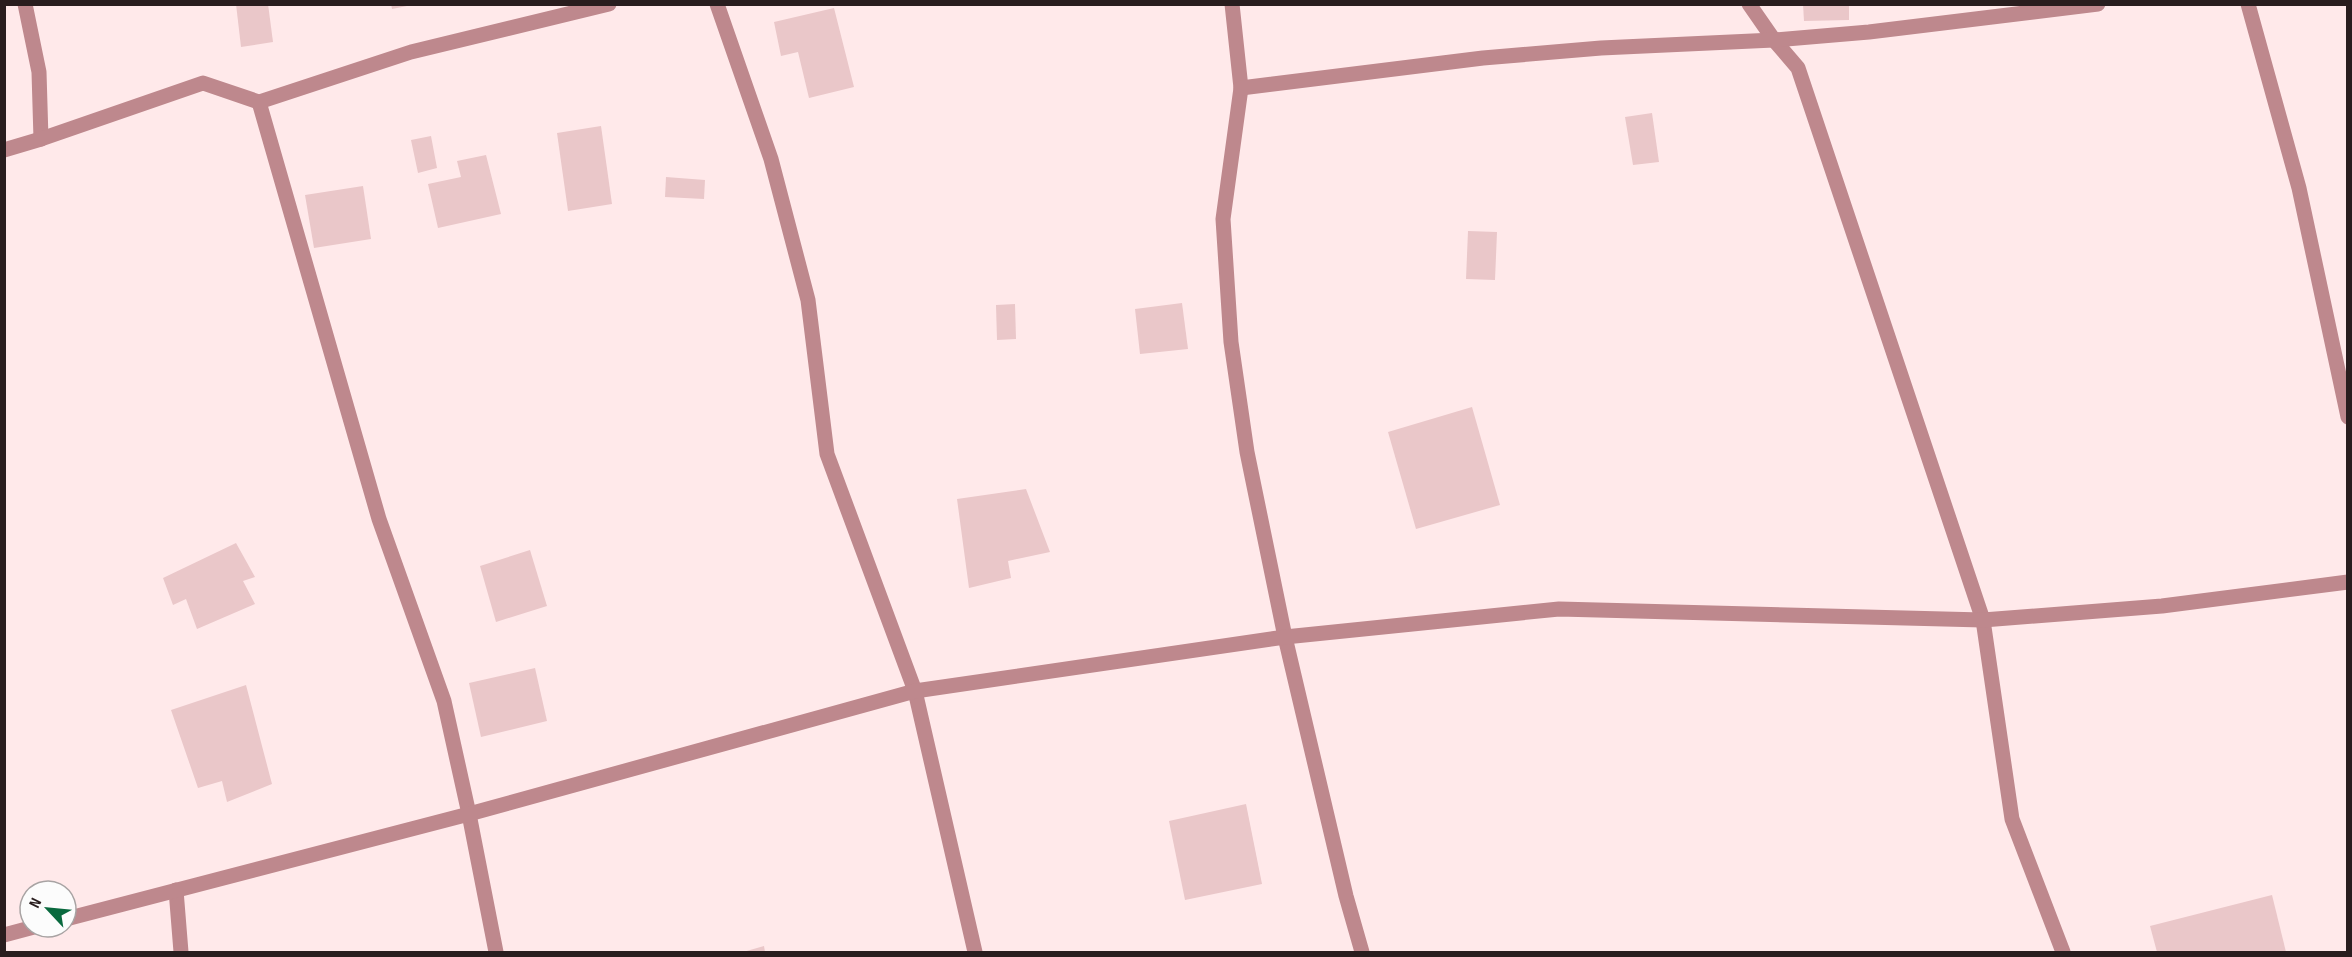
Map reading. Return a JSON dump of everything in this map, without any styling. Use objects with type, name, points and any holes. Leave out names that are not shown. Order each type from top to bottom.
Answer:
[{"type":"street","points":[[25,4],[39,72],[41,140]]},
{"type":"street","points":[[4,150],[41,140],[203,83],[260,102],[411,52],[609,4]]},
{"type":"street","points":[[717,4],[771,159],[808,300],[827,454],[915,691],[975,952]]},
{"type":"street","points":[[1232,4],[1241,88],[1223,219],[1231,342],[1247,453],[1285,637],[1346,896],[1362,952]]},
{"type":"street","points":[[1749,4],[1774,40],[1798,68],[1983,620],[2012,819],[2063,952]]},
{"type":"street","points":[[1241,88],[1483,58],[1601,48],[1774,40],[1869,32],[2098,4]]},
{"type":"street","points":[[2248,4],[2299,188],[2348,417]]},
{"type":"street","points":[[260,102],[379,519],[444,701],[496,952]]},
{"type":"street","points":[[78,916],[469,814],[915,691],[1285,637],[1559,609],[1983,620],[2162,606],[2348,582]]},
{"type":"street","points":[[176,890],[181,952]]},
{"type":"building","points":[[236,4],[268,4],[273,42],[241,47]]},
{"type":"building","points":[[391,4],[407,4],[407,6],[392,9]]},
{"type":"building","points":[[1803,4],[1849,4],[1849,20],[1804,21]]},
{"type":"building","points":[[834,8],[854,87],[809,98],[798,52],[781,56],[774,22]]},
{"type":"building","points":[[1652,113],[1659,162],[1633,165],[1625,117]]},
{"type":"building","points":[[601,126],[612,204],[568,211],[557,133]]},
{"type":"building","points":[[431,136],[437,168],[418,173],[411,140]]},
{"type":"building","points":[[486,155],[501,214],[438,228],[428,184],[461,177],[457,161]]},
{"type":"building","points":[[666,177],[705,180],[704,199],[665,197]]},
{"type":"building","points":[[363,186],[371,239],[314,248],[305,195]]},
{"type":"building","points":[[1468,231],[1497,232],[1495,280],[1466,279]]},
{"type":"building","points":[[1182,303],[1188,349],[1140,354],[1135,309]]},
{"type":"building","points":[[1015,304],[1016,339],[997,340],[996,305]]},
{"type":"building","points":[[1472,407],[1500,505],[1416,529],[1388,432]]},
{"type":"building","points":[[1026,489],[1050,552],[1008,561],[1011,578],[969,588],[957,499]]},
{"type":"building","points":[[236,543],[255,577],[243,581],[255,604],[197,629],[186,599],[173,605],[163,578]]},
{"type":"building","points":[[530,550],[547,606],[496,622],[480,566]]},
{"type":"building","points":[[535,668],[547,721],[481,737],[469,683]]},
{"type":"building","points":[[246,685],[272,784],[227,802],[222,781],[198,788],[171,710]]},
{"type":"building","points":[[1246,804],[1262,884],[1185,900],[1169,821]]},
{"type":"building","points":[[2272,895],[2286,952],[2157,952],[2150,926]]},
{"type":"building","points":[[764,946],[765,952],[743,952]]}]
